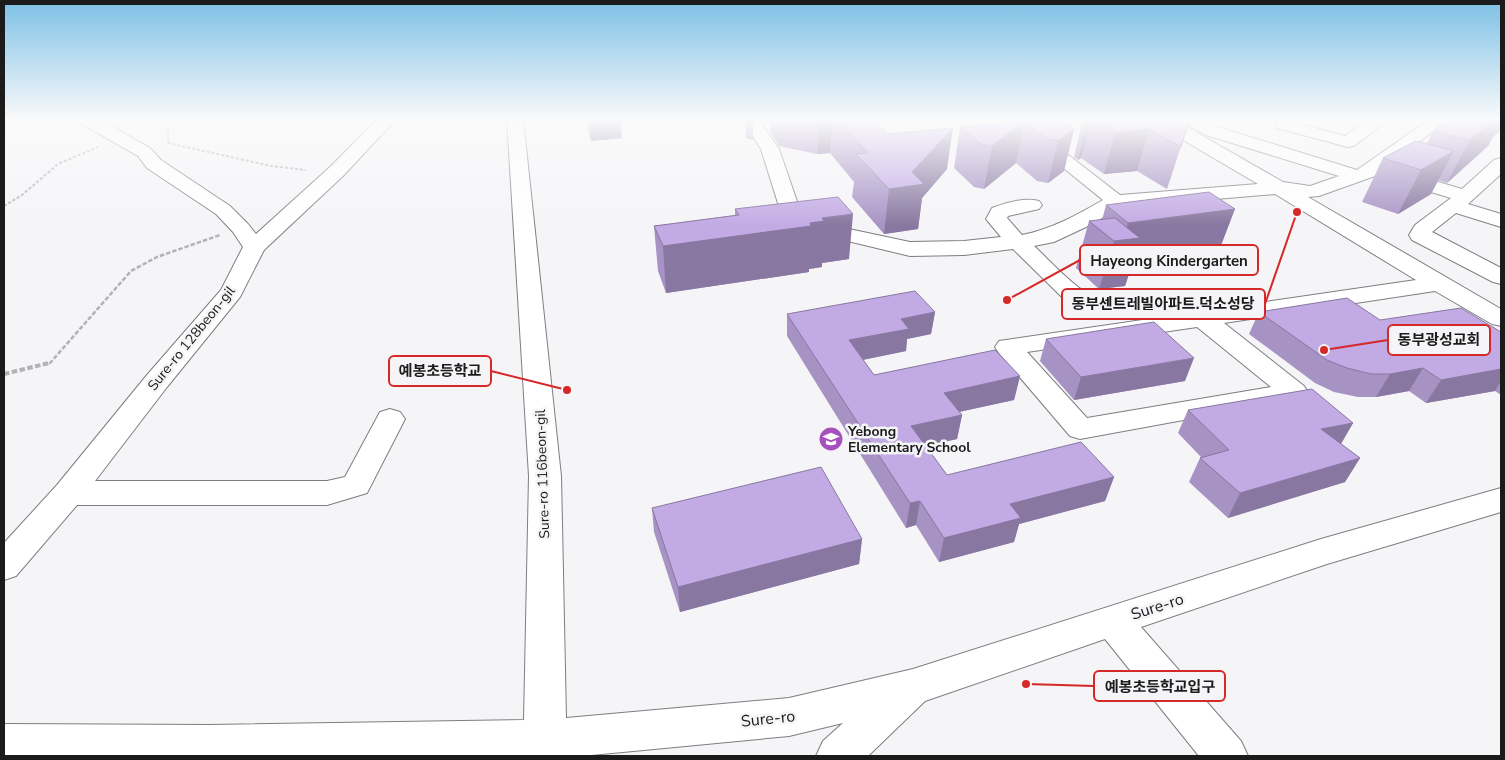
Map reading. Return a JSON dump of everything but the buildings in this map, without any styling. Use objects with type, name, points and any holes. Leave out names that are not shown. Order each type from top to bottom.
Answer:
[{"type":"street","points":[[146,154],[154,164],[223,210],[248,237],[337,171],[353,154]]},
{"type":"street","name":"Sure-ro 116beon-gil","points":[[518,154],[545,476],[548,748]]},
{"type":"street","points":[[772,154],[792,216],[809,226],[910,249],[964,248],[1046,237],[1079,223],[1116,201],[1280,188],[1312,192],[1365,173],[1383,154]]},
{"type":"street","points":[[1056,154],[1116,201]]},
{"type":"street","points":[[1222,154],[1438,284],[1501,319]]},
{"type":"street","points":[[1297,154],[1365,173],[1466,195],[1501,190]]},
{"type":"street","points":[[1501,164],[1466,195],[1422,228],[1420,235],[1501,277]]},
{"type":"street","points":[[1466,195],[1501,221]]},
{"type":"street","points":[[1032,206],[1011,208],[999,212],[996,219],[1080,301],[1099,309],[1117,312],[1209,308],[1438,284]]},
{"type":"street","name":"Sure-ro 128beon-gil","points":[[4,566],[68,493],[157,381],[232,292],[248,237]]},
{"type":"street","points":[[1209,308],[1294,392],[1080,429],[1008,347],[1086,336],[1209,308]]},
{"type":"street","points":[[68,493],[328,493],[356,485],[390,419]]},
{"type":"street","name":"Sure-ro","points":[[4,745],[222,751],[548,748],[665,727],[789,717],[912,687],[1321,552],[1501,500]]},
{"type":"street","points":[[1113,621],[1226,756]]},
{"type":"street","points":[[838,756],[912,687]]},
{"type":"path","points":[[4,206],[22,195],[58,164],[78,154]]},
{"type":"path","points":[[223,154],[283,170],[337,171]]},
{"type":"path","points":[[4,374],[50,362],[131,271],[157,257],[248,237]]},
{"type":"place","name":"동부센트레빌아파트.덕소성당","points":[[1297,212]]},
{"type":"place","name":"Hayeong Kindergarten","points":[[1007,300]]},
{"type":"place","name":"동부광성교회","points":[[1324,350]]},
{"type":"place","name":"예봉초등학교","points":[[567,390]]},
{"type":"place","name":"Yebong Elementary School","points":[[831,439]]},
{"type":"place","name":"예봉초등학교입구","points":[[1026,684]]}]
